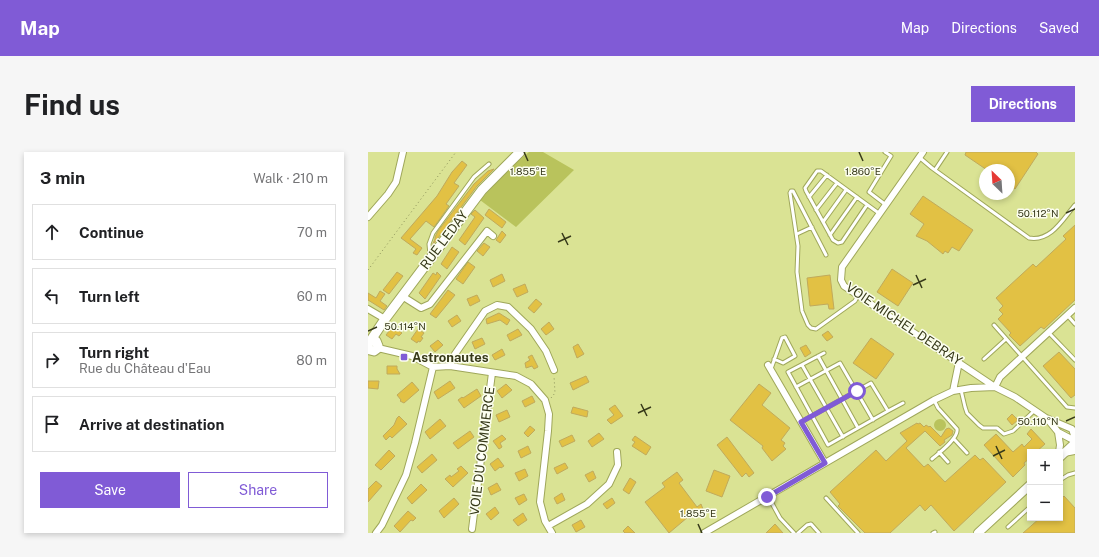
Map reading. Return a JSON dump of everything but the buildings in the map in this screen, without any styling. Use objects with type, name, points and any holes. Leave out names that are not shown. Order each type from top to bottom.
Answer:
[{"type":"main road","name":"RUE LEDAY","points":[[372,344],[385,319],[482,190],[520,153]]},
{"type":"street","points":[[368,217],[388,194],[396,182],[403,152]]},
{"type":"street","name":"VOIE MICHEL DEBRAY","points":[[921,155],[842,267],[841,280],[844,286],[996,387],[1015,397],[1046,418]]},
{"type":"street","points":[[402,296],[421,308],[430,304],[487,231],[493,236]]},
{"type":"street","points":[[450,366],[455,354],[485,312],[497,306],[508,307],[531,329],[546,351],[554,370]]},
{"type":"street","points":[[704,533],[934,400],[953,391],[971,388],[996,387],[1000,377],[1075,308]]},
{"type":"street","points":[[368,309],[385,319]]},
{"type":"street","points":[[372,344],[412,356],[433,367],[450,366],[516,376],[531,384],[545,400],[549,414],[540,502],[548,526],[552,533]]},
{"type":"street","points":[[953,391],[959,362]]},
{"type":"street","points":[[376,533],[382,525],[406,474],[433,367]]},
{"type":"street","points":[[769,367],[825,463]]},
{"type":"street","name":"VOIE DU COMMERCE","points":[[471,532],[492,373]]},
{"type":"street","points":[[1046,418],[1073,429],[1075,441]]},
{"type":"street","points":[[1046,418],[1058,432],[1075,441]]},
{"type":"street","points":[[1058,432],[1060,449]]},
{"type":"street","points":[[1063,452],[1075,441]]},
{"type":"street","points":[[1063,454],[1075,451]]},
{"type":"street","points":[[548,526],[587,504],[609,484],[618,465],[617,452]]},
{"type":"street","points":[[978,533],[1029,485]]},
{"type":"lane","points":[[885,152],[891,156]]},
{"type":"lane","points":[[886,205],[869,192],[893,152]]},
{"type":"lane","points":[[935,170],[947,152]]},
{"type":"lane","points":[[921,155],[935,170],[1029,238],[1042,238],[1049,234],[1075,205]]},
{"type":"lane","points":[[430,259],[429,244],[433,233],[474,177],[489,164]]},
{"type":"lane","points":[[867,205],[842,242],[838,243],[833,240],[809,198],[805,188],[818,171],[821,171],[880,214]]},
{"type":"lane","points":[[809,198],[827,175]]},
{"type":"lane","points":[[816,210],[837,183]]},
{"type":"lane","points":[[826,255],[792,190],[790,193],[798,246],[797,272],[802,311],[808,325],[811,328],[816,329],[855,301],[858,295]]},
{"type":"lane","points":[[823,222],[846,190]]},
{"type":"lane","points":[[830,235],[857,197]]},
{"type":"lane","points":[[797,234],[812,227]]},
{"type":"lane","points":[[1067,315],[1075,324]]},
{"type":"lane","points":[[994,325],[1067,406],[1075,408]]},
{"type":"lane","points":[[1048,332],[1075,360]]},
{"type":"lane","points":[[769,367],[774,359],[782,338],[785,337],[795,356],[783,363],[774,359]]},
{"type":"lane","points":[[984,359],[1006,339]]},
{"type":"lane","points":[[824,353],[788,372],[828,445],[903,403]]},
{"type":"lane","points":[[818,356],[858,428]]},
{"type":"lane","points":[[796,387],[840,363],[873,420]]},
{"type":"lane","points":[[802,365],[843,437]]},
{"type":"lane","points":[[801,422],[871,383],[888,411]]},
{"type":"lane","points":[[961,390],[964,407],[979,425],[983,428],[997,428],[1004,434],[1013,431],[1034,410]]},
{"type":"lane","points":[[932,459],[954,439],[958,433],[957,429],[938,408],[934,400]]},
{"type":"lane","points":[[954,439],[967,453]]},
{"type":"lane","points":[[939,452],[948,462]]},
{"type":"lane","points":[[1063,478],[1075,473]]},
{"type":"lane","points":[[768,496],[780,518],[794,533]]},
{"type":"lane","points":[[826,498],[858,533]]},
{"type":"lane","points":[[1008,527],[1027,510]]},
{"type":"lane","points":[[798,533],[807,525],[811,524],[819,533]]},
{"type":"path","points":[[368,270],[456,152]]},
{"type":"path","points":[[546,404],[555,393],[554,370]]},
{"type":"green space","points":[[529,152],[543,152],[574,170],[516,227],[480,200],[513,165]]},
{"type":"green space","points":[[938,419],[942,419],[946,425],[942,431],[938,431],[934,427],[934,423]]},
{"type":"place","name":"Astronautes","points":[[404,357]]},
{"type":"route","points":[[767,497],[825,463],[801,422],[857,391]]}]
